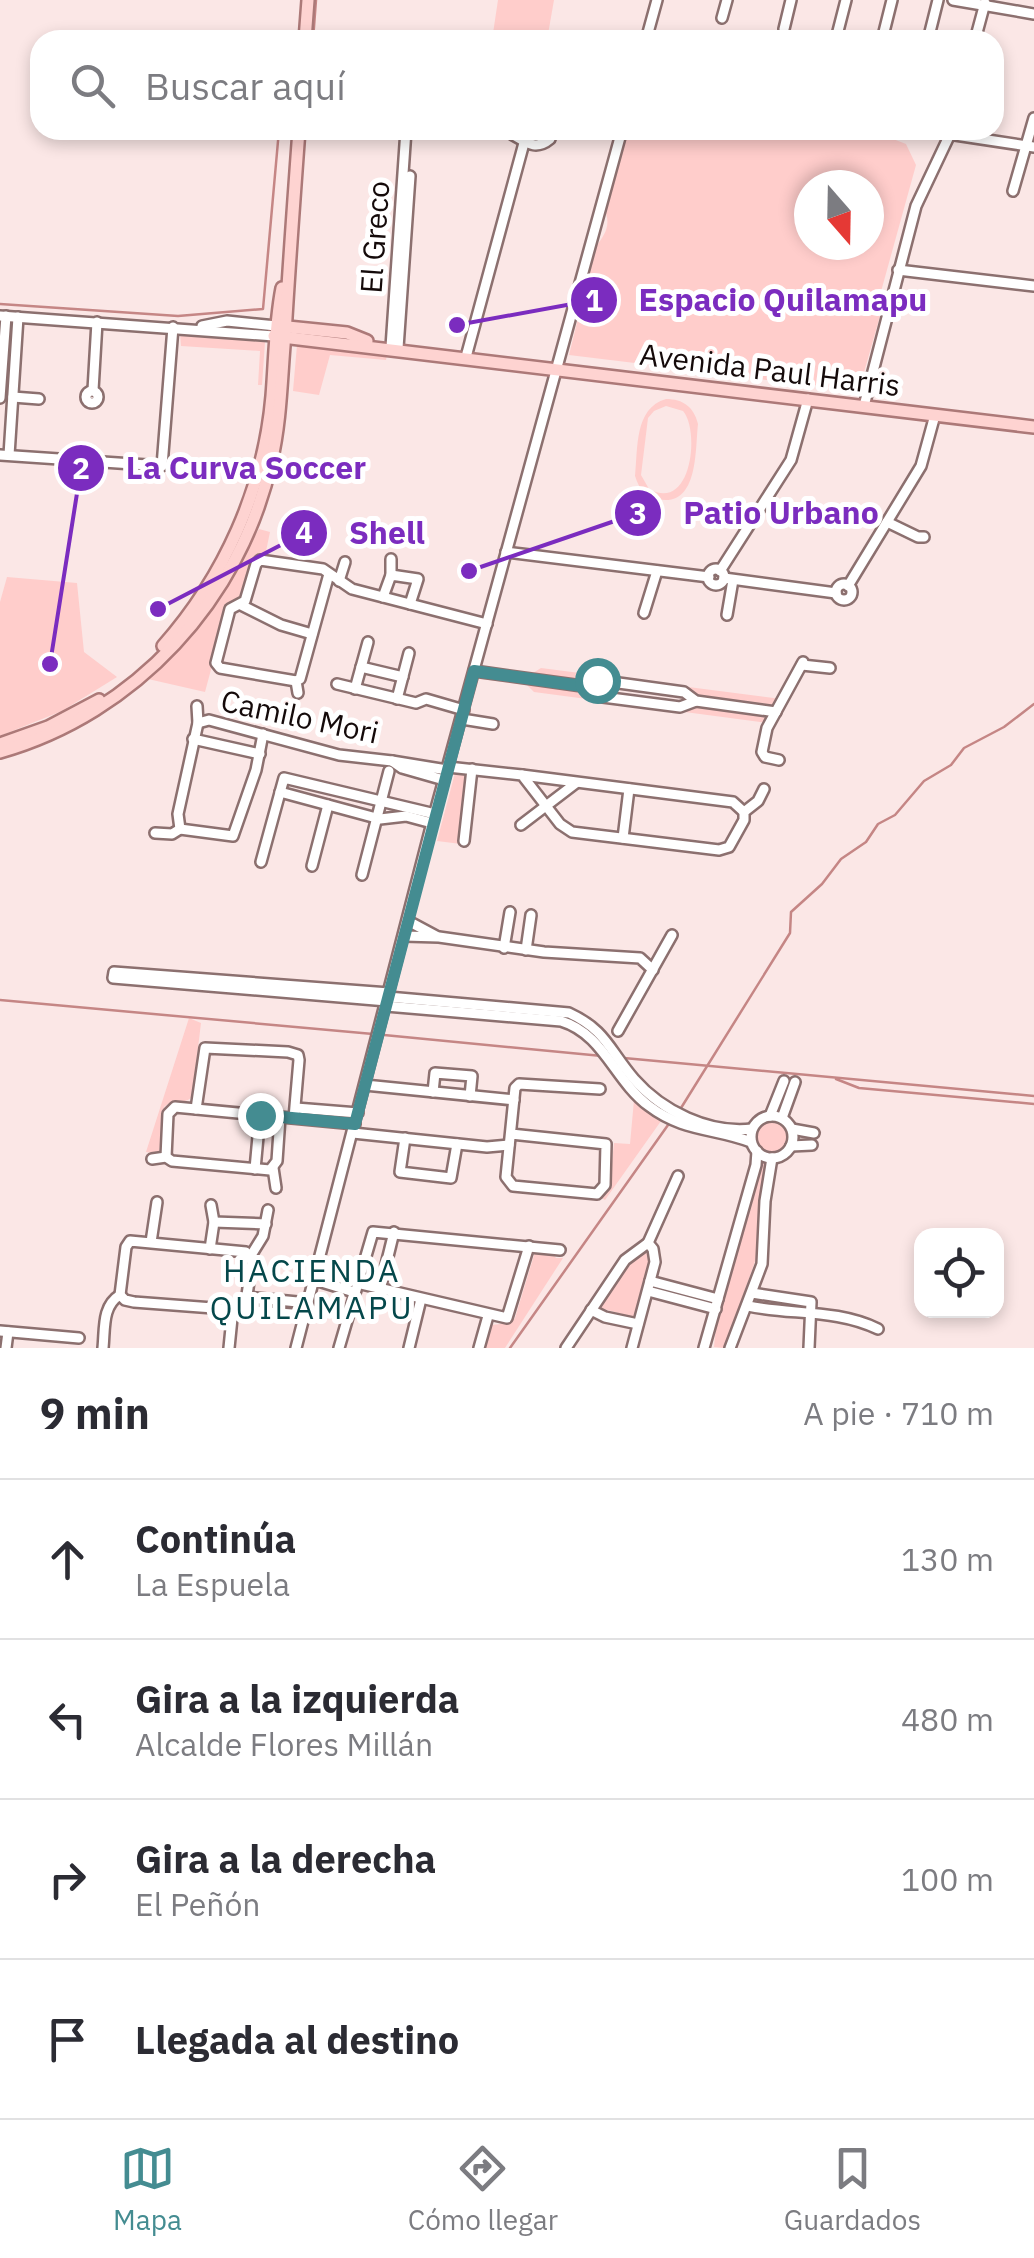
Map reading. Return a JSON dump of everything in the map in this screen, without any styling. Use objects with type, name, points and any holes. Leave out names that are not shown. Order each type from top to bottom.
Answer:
[{"type":"main road","points":[[306,30],[308,0]]},
{"type":"main road","points":[[0,744],[48,727],[111,692],[155,654],[211,582],[245,512],[270,416],[298,140]]},
{"type":"main road","points":[[0,752],[43,738],[101,708],[161,659],[214,595],[248,534],[266,483],[277,429],[280,331]]},
{"type":"main road","name":"Avenida Paul Harris","points":[[280,331],[1034,428]]},
{"type":"street","points":[[649,30],[657,0]]},
{"type":"street","points":[[722,18],[726,0]]},
{"type":"street","points":[[784,29],[791,0]]},
{"type":"street","points":[[838,30],[846,0]]},
{"type":"street","points":[[884,30],[892,0]]},
{"type":"street","points":[[930,30],[938,0]]},
{"type":"street","points":[[953,0],[1034,14]]},
{"type":"street","points":[[978,30],[985,3]]},
{"type":"street","points":[[1013,191],[1030,147],[1034,118]]},
{"type":"street","name":"El Greco","points":[[390,347],[411,140]]},
{"type":"street","points":[[469,357],[523,140]]},
{"type":"street","points":[[296,1348],[434,818],[619,140]]},
{"type":"street","points":[[864,406],[916,206],[947,140]]},
{"type":"street","points":[[993,140],[1030,147]]},
{"type":"street","points":[[898,270],[1034,286]]},
{"type":"street","points":[[0,398],[3,316]]},
{"type":"street","name":"Avenida Paul Harris","points":[[3,316],[189,328],[227,321],[280,331]]},
{"type":"street","points":[[18,317],[4,455],[162,466],[172,327]]},
{"type":"street","points":[[93,390],[97,322]]},
{"type":"street","points":[[12,398],[39,399]]},
{"type":"street","points":[[728,614],[726,576],[790,460],[808,400]]},
{"type":"street","points":[[506,552],[708,577],[714,570],[726,576],[848,598],[848,586],[922,466],[934,415]]},
{"type":"street","points":[[887,522],[924,537]]},
{"type":"street","points":[[241,606],[260,560],[317,568],[352,589],[486,624]]},
{"type":"street","points":[[383,597],[391,560]]},
{"type":"street","points":[[339,580],[345,562]]},
{"type":"street","points":[[644,613],[657,571]]},
{"type":"street","points":[[312,634],[281,625],[241,606],[230,609],[216,663],[220,668],[300,679],[329,574]]},
{"type":"street","points":[[391,574],[418,579],[410,604]]},
{"type":"street","points":[[355,689],[368,642]]},
{"type":"street","points":[[397,698],[409,653]]},
{"type":"street","points":[[779,760],[765,757],[762,752],[776,712],[803,664],[830,668]]},
{"type":"street","points":[[361,667],[403,677]]},
{"type":"street","points":[[474,671],[582,686],[595,696],[629,701],[680,707],[696,700]]},
{"type":"street","points":[[582,686],[597,680],[684,692],[696,700],[776,712]]},
{"type":"street","points":[[296,681],[298,693]]},
{"type":"street","points":[[336,684],[416,702],[426,699],[493,724]]},
{"type":"street","points":[[180,829],[178,814],[198,724],[197,706]]},
{"type":"street","name":"Camilo Mori","points":[[198,724],[210,720],[402,768],[447,772],[472,769],[568,779],[733,802],[744,812]]},
{"type":"street","points":[[232,836],[263,734]]},
{"type":"street","points":[[192,739],[260,754]]},
{"type":"street","points":[[362,876],[390,766]]},
{"type":"street","points":[[464,840],[472,769]]},
{"type":"street","points":[[522,776],[560,824],[572,832],[725,850],[744,820],[744,812],[758,801],[764,789]]},
{"type":"street","points":[[261,862],[284,778],[434,818]]},
{"type":"street","points":[[520,825],[576,783]]},
{"type":"street","points":[[623,838],[630,789]]},
{"type":"street","points":[[280,792],[376,818],[434,818]]},
{"type":"street","points":[[312,866],[328,805]]},
{"type":"street","points":[[155,833],[172,834],[180,829],[232,836],[246,842]]},
{"type":"street","points":[[504,948],[510,912]]},
{"type":"street","points":[[526,950],[531,914]]},
{"type":"street","points":[[408,920],[439,938]]},
{"type":"street","points":[[618,1032],[672,935]]},
{"type":"street","points":[[404,936],[640,958],[652,970]]},
{"type":"street","points":[[113,975],[569,1013],[591,1023],[635,1080],[674,1112],[720,1128],[752,1129]]},
{"type":"street","points":[[388,999],[577,1026],[598,1043],[630,1090],[661,1115],[754,1147],[772,1158]]},
{"type":"street","points":[[196,1109],[202,1055],[204,1048],[212,1046],[298,1056],[295,1113]]},
{"type":"street","points":[[432,1092],[434,1068],[473,1071],[470,1096]]},
{"type":"street","points":[[776,1117],[789,1082]]},
{"type":"street","points":[[166,1157],[172,1108],[280,1116],[295,1113],[355,1123],[404,1138],[457,1144],[510,1140],[606,1144],[603,1191],[598,1194],[513,1186],[506,1177],[510,1140],[514,1100],[519,1084],[600,1089]]},
{"type":"street","points":[[366,1086],[514,1100]]},
{"type":"street","points":[[255,1169],[260,1115]]},
{"type":"street","points":[[276,1188],[274,1168],[280,1116]]},
{"type":"street","points":[[704,1348],[756,1165],[752,1129],[761,1118],[776,1117],[792,1128],[814,1133]]},
{"type":"street","points":[[772,1158],[791,1146],[792,1128]]},
{"type":"street","points":[[396,1184],[404,1138]]},
{"type":"street","points":[[453,1190],[457,1144]]},
{"type":"street","points":[[791,1146],[812,1144]]},
{"type":"street","points":[[152,1159],[166,1157],[172,1161],[274,1168]]},
{"type":"street","points":[[730,1348],[765,1252],[765,1200],[772,1158]]},
{"type":"street","points":[[400,1172],[452,1178]]},
{"type":"street","points":[[567,1347],[625,1260],[648,1243],[678,1176]]},
{"type":"street","points":[[151,1242],[156,1202]]},
{"type":"street","points":[[210,1205],[214,1222],[210,1249]]},
{"type":"street","points":[[245,1308],[250,1256],[266,1224],[268,1210]]},
{"type":"street","points":[[214,1222],[266,1224]]},
{"type":"street","points":[[339,1348],[370,1236],[379,1230],[560,1250]]},
{"type":"street","points":[[380,1288],[394,1232]]},
{"type":"street","points":[[250,1256],[246,1252],[130,1242],[126,1247],[120,1295],[134,1302],[305,1315]]},
{"type":"street","points":[[632,1348],[655,1255],[648,1243]]},
{"type":"street","points":[[316,1276],[502,1319],[510,1314],[529,1246]]},
{"type":"street","points":[[649,1286],[717,1304]]},
{"type":"street","points":[[752,1292],[811,1302],[809,1348]]},
{"type":"street","points":[[103,1348],[106,1312],[110,1302],[120,1295]]},
{"type":"street","points":[[247,1297],[308,1303]]},
{"type":"street","points":[[409,1348],[422,1299]]},
{"type":"street","points":[[748,1306],[851,1319],[878,1329]]},
{"type":"street","points":[[229,1348],[232,1308]]},
{"type":"street","points":[[591,1310],[638,1324]]},
{"type":"street","points":[[479,1348],[488,1316]]},
{"type":"street","points":[[6,1348],[4,1331],[79,1338]]},
{"type":"shaded area","points":[[498,0],[554,0],[549,30],[494,30]]},
{"type":"shaded area","points":[[624,140],[896,140],[906,144],[916,165],[877,306],[880,316],[859,390],[710,374],[706,368],[682,364],[676,368],[569,355],[596,246],[606,230],[605,211]]},
{"type":"shaded area","points":[[180,333],[265,342],[262,385],[258,385],[260,351],[181,346]]},
{"type":"shaded area","points":[[297,345],[387,355],[386,360],[330,355],[319,395],[293,391]]},
{"type":"shaded area","points":[[666,399],[683,402],[698,424],[692,475],[681,495],[671,500],[649,496],[635,476],[643,420],[656,404]],"holes":[[[666,406],[683,411],[691,435],[689,466],[683,480],[675,490],[664,493],[649,489],[641,475],[648,418]]]},
{"type":"shaded area","points":[[259,529],[270,532],[265,556],[253,560],[242,599],[228,606],[205,692],[148,679],[212,607]]},
{"type":"shaded area","points":[[7,577],[77,583],[84,652],[117,677],[62,711],[0,736],[0,602]]},
{"type":"shaded area","points":[[484,666],[533,673],[541,668],[781,699],[775,709],[592,677],[578,683],[483,670]]},
{"type":"shaded area","points":[[482,676],[578,690],[588,697],[686,710],[696,705],[770,715],[768,723],[534,692],[527,685],[481,679]]},
{"type":"shaded area","points":[[455,773],[469,775],[461,844],[437,841]]},
{"type":"shaded area","points":[[189,1018],[201,1023],[192,1097],[164,1107],[159,1154],[146,1152]]},
{"type":"shaded area","points":[[634,1100],[661,1121],[605,1200],[600,1197],[609,1189],[614,1143],[630,1144]]},
{"type":"shaded area","points":[[771,1118],[785,1123],[790,1137],[785,1151],[771,1156],[757,1151],[752,1137],[757,1123]]},
{"type":"shaded area","points":[[759,1164],[768,1166],[761,1194],[759,1250],[726,1344],[724,1348],[714,1347],[717,1314]]},
{"type":"shaded area","points":[[641,1251],[652,1255],[636,1318],[597,1307]]},
{"type":"shaded area","points":[[535,1252],[563,1258],[505,1348],[485,1348],[491,1325],[510,1323],[515,1318]]},
{"type":"waterway","points":[[314,30],[316,0]]},
{"type":"waterway","points":[[0,304],[178,316],[263,309],[278,140]]},
{"type":"waterway","points":[[681,1108],[790,933],[791,912],[822,884],[841,859],[866,842],[878,824],[895,815],[924,781],[951,765],[964,748],[1004,727],[1034,704]]},
{"type":"waterway","points":[[0,1000],[373,1034]]},
{"type":"waterway","points":[[384,1035],[602,1056]]},
{"type":"waterway","points":[[624,1058],[1034,1096]]},
{"type":"waterway","points":[[836,1079],[859,1088],[1034,1104]]},
{"type":"waterway","points":[[510,1348],[668,1125]]},
{"type":"place","name":"Espacio Quilamapu","points":[[457,325]]},
{"type":"place","name":"Patio Urbano","points":[[469,571]]},
{"type":"place","name":"Shell","points":[[158,609]]},
{"type":"place","name":"La Curva Soccer","points":[[50,664]]},
{"type":"district","name":"HACIENDA QUILAMAPU","points":[[312,1288]]},
{"type":"route","points":[[260,1115],[355,1124],[474,671],[582,686],[597,680]]}]
